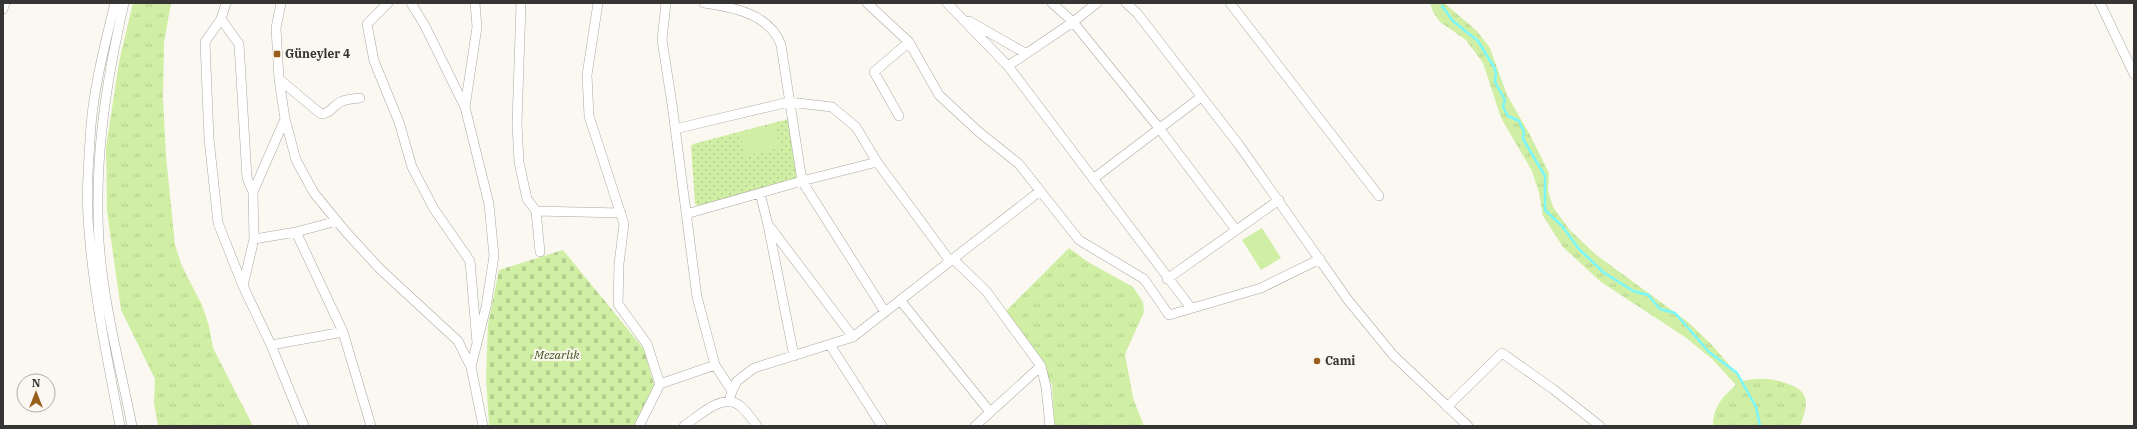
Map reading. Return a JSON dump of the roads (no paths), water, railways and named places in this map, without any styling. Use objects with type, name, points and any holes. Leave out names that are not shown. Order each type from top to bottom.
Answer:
[{"type":"street","points":[[3,10],[5,3]]},
{"type":"street","points":[[115,3],[96,87],[90,139],[88,186],[89,230],[94,272],[120,426]]},
{"type":"street","points":[[124,3],[103,105],[98,152],[97,197],[99,242],[105,287],[132,426]]},
{"type":"street","points":[[226,3],[221,19],[205,42],[209,139],[218,223],[243,286],[271,345],[304,426]]},
{"type":"street","points":[[281,3],[276,28],[279,79],[285,119],[296,160],[314,193],[337,221],[380,269],[458,341],[471,367],[483,426]]},
{"type":"street","points":[[388,3],[367,24],[374,61],[399,122],[412,167],[434,209],[470,261],[477,343]]},
{"type":"street","points":[[411,3],[425,26],[465,107],[489,204],[494,256],[486,307],[471,367]]},
{"type":"street","points":[[465,107],[477,27],[475,3]]},
{"type":"street","points":[[521,3],[517,124],[519,162],[527,199],[536,211],[540,252]]},
{"type":"street","points":[[598,3],[587,75],[589,116],[624,224],[619,264],[618,304],[647,344],[660,384]]},
{"type":"street","points":[[666,3],[662,40],[697,297],[715,365],[732,390]]},
{"type":"street","points":[[704,3],[732,7],[771,27],[778,35],[781,45],[802,181],[885,312]]},
{"type":"street","points":[[867,3],[908,42],[939,95],[979,132],[1019,164],[1079,240],[1144,279],[1169,315],[1261,288],[1320,259]]},
{"type":"street","points":[[947,3],[1008,66],[1167,279],[1191,308]]},
{"type":"street","points":[[1052,3],[1073,22],[1159,128],[1236,230]]},
{"type":"street","points":[[1008,66],[1025,53],[1073,22],[1097,3]]},
{"type":"street","points":[[1126,3],[1137,14],[1279,200],[1348,300],[1393,355],[1468,426]]},
{"type":"street","points":[[1230,3],[1379,196]]},
{"type":"street","points":[[2100,3],[2134,74]]},
{"type":"street","points":[[960,16],[1025,53]]},
{"type":"street","points":[[221,19],[239,44],[247,178],[253,192],[254,239],[243,286]]},
{"type":"street","points":[[899,116],[874,72],[908,42]]},
{"type":"street","points":[[279,79],[321,114],[329,112],[344,101],[360,98]]},
{"type":"street","points":[[1093,179],[1201,97]]},
{"type":"street","points":[[675,129],[789,102],[832,107],[856,127],[877,162],[951,260],[986,291],[1041,366],[1046,387],[1050,426]]},
{"type":"street","points":[[253,192],[285,119]]},
{"type":"street","points":[[686,214],[802,181],[877,162]]},
{"type":"street","points":[[729,401],[732,390],[744,373],[754,368],[852,337],[1040,191]]},
{"type":"street","points":[[760,193],[768,224],[794,356]]},
{"type":"street","points":[[1167,279],[1279,200]]},
{"type":"street","points":[[536,211],[621,213]]},
{"type":"street","points":[[254,239],[296,232],[337,221]]},
{"type":"street","points":[[768,224],[852,337]]},
{"type":"street","points":[[296,232],[343,332],[371,426]]},
{"type":"street","points":[[900,300],[990,412]]},
{"type":"street","points":[[271,345],[343,332]]},
{"type":"street","points":[[830,345],[882,426]]},
{"type":"street","points":[[1447,407],[1502,354],[1553,388],[1600,426]]},
{"type":"street","points":[[639,426],[660,384],[715,365]]},
{"type":"street","points":[[975,426],[1041,366]]},
{"type":"street","points":[[684,426],[717,404],[729,401],[740,406],[757,426]]},
{"type":"waterway","points":[[1442,6],[1453,21],[1478,41],[1494,67],[1496,73],[1495,82],[1505,100],[1503,107],[1508,116],[1519,121],[1524,132],[1523,139],[1545,176],[1545,210],[1562,226],[1579,249],[1603,272],[1633,291],[1648,295],[1660,309],[1675,313],[1709,352],[1737,373],[1756,407],[1760,426]]},
{"type":"place","name":"Güneyler 4","points":[[277,54]]},
{"type":"place","name":"Cami","points":[[1317,361]]},
{"type":"park label","name":"Mezarlık","points":[[557,355]]}]
